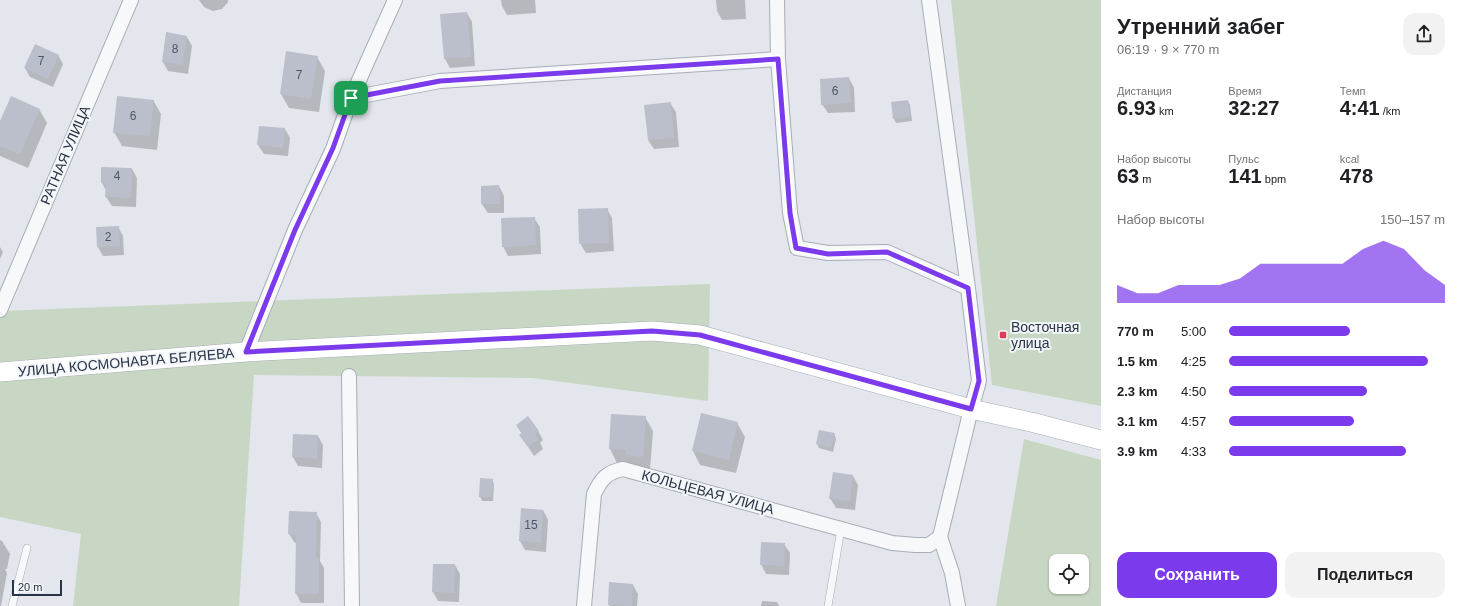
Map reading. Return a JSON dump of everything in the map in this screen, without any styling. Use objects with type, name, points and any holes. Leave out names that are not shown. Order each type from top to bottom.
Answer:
[{"type":"street","name":"РАТНАЯ УЛИЦА","points":[[0,310],[131,0]]},
{"type":"street","points":[[246,352],[295,230],[333,148],[351,98],[395,0]]},
{"type":"street","points":[[777,0],[778,59],[790,213],[796,248],[828,254],[887,252],[968,288]]},
{"type":"street","points":[[929,0],[979,381],[940,537],[952,573],[958,606]]},
{"type":"street","points":[[351,98],[440,81],[778,59]]},
{"type":"street","name":"УЛИЦА КОСМОНАВТА БЕЛЯЕВА","points":[[0,372],[246,352],[652,331],[700,335],[971,409],[1101,440]]},
{"type":"street","points":[[349,376],[352,606]]},
{"type":"street","name":"КОЛЬЦЕВАЯ УЛИЦА","points":[[584,606],[594,494],[598,485],[612,471],[623,469],[892,542],[929,545],[940,537]]},
{"type":"lane","points":[[828,606],[841,528]]},
{"type":"lane","points":[[12,606],[27,548]]},
{"type":"green space","points":[[951,0],[1101,0],[1101,406],[992,385]]},
{"type":"green space","points":[[710,284],[708,401],[532,378],[254,375],[239,606],[73,606],[81,534],[0,517],[0,311]]},
{"type":"green space","points":[[1024,439],[1101,460],[1101,606],[996,606]]},
{"type":"building","points":[[467,12],[471,57],[444,59],[440,14]]},
{"type":"building","points":[[166,32],[187,36],[183,65],[162,62]]},
{"type":"building","points":[[35,44],[59,55],[48,79],[24,68]]},
{"type":"building","points":[[286,51],[318,56],[311,99],[280,94]]},
{"type":"building","points":[[849,77],[851,103],[821,105],[820,79]]},
{"type":"building","points":[[11,96],[40,109],[20,154],[0,146],[0,121]]},
{"type":"building","points":[[117,96],[154,100],[150,136],[113,133]]},
{"type":"building","points":[[908,100],[910,117],[893,119],[891,102]]},
{"type":"building","points":[[671,102],[674,138],[648,140],[644,105]]},
{"type":"building","points":[[259,126],[285,128],[283,148],[257,145]]},
{"type":"building","points":[[101,167],[132,168],[131,198],[105,197],[106,184],[101,183]]},
{"type":"building","points":[[499,185],[500,204],[481,204],[481,186]]},
{"type":"building","points":[[608,208],[609,243],[579,244],[578,209]]},
{"type":"building","points":[[535,217],[536,245],[502,247],[501,218]]},
{"type":"building","points":[[119,226],[120,246],[97,247],[96,227]]},
{"type":"building","points":[[701,413],[738,422],[729,460],[692,451]]},
{"type":"building","points":[[611,414],[646,416],[643,457],[625,455],[626,450],[609,449]]},
{"type":"building","points":[[528,416],[539,431],[535,434],[539,439],[528,447],[519,435],[522,433],[516,425]]},
{"type":"building","points":[[819,430],[835,433],[831,448],[816,444]]},
{"type":"building","points":[[293,434],[318,435],[317,459],[292,457]]},
{"type":"building","points":[[833,472],[853,475],[850,501],[829,499]]},
{"type":"building","points":[[480,478],[493,479],[491,497],[479,497]]},
{"type":"building","points":[[521,508],[543,510],[541,543],[519,541]]},
{"type":"building","points":[[289,511],[317,512],[316,558],[319,558],[319,594],[295,594],[296,535],[288,534]]},
{"type":"building","points":[[761,542],[785,543],[784,566],[760,565]]},
{"type":"building","points":[[433,564],[455,564],[454,593],[432,592]]},
{"type":"building","points":[[609,582],[633,584],[632,606],[608,605]]},
{"type":"place","name":"Восточная улица","points":[[1003,335]]},
{"type":"route","points":[[778,59],[790,213],[796,248],[828,254],[887,252],[968,288],[979,381],[971,409],[700,335],[652,331],[246,352],[295,230],[333,148],[351,98],[440,81],[778,59]]}]
